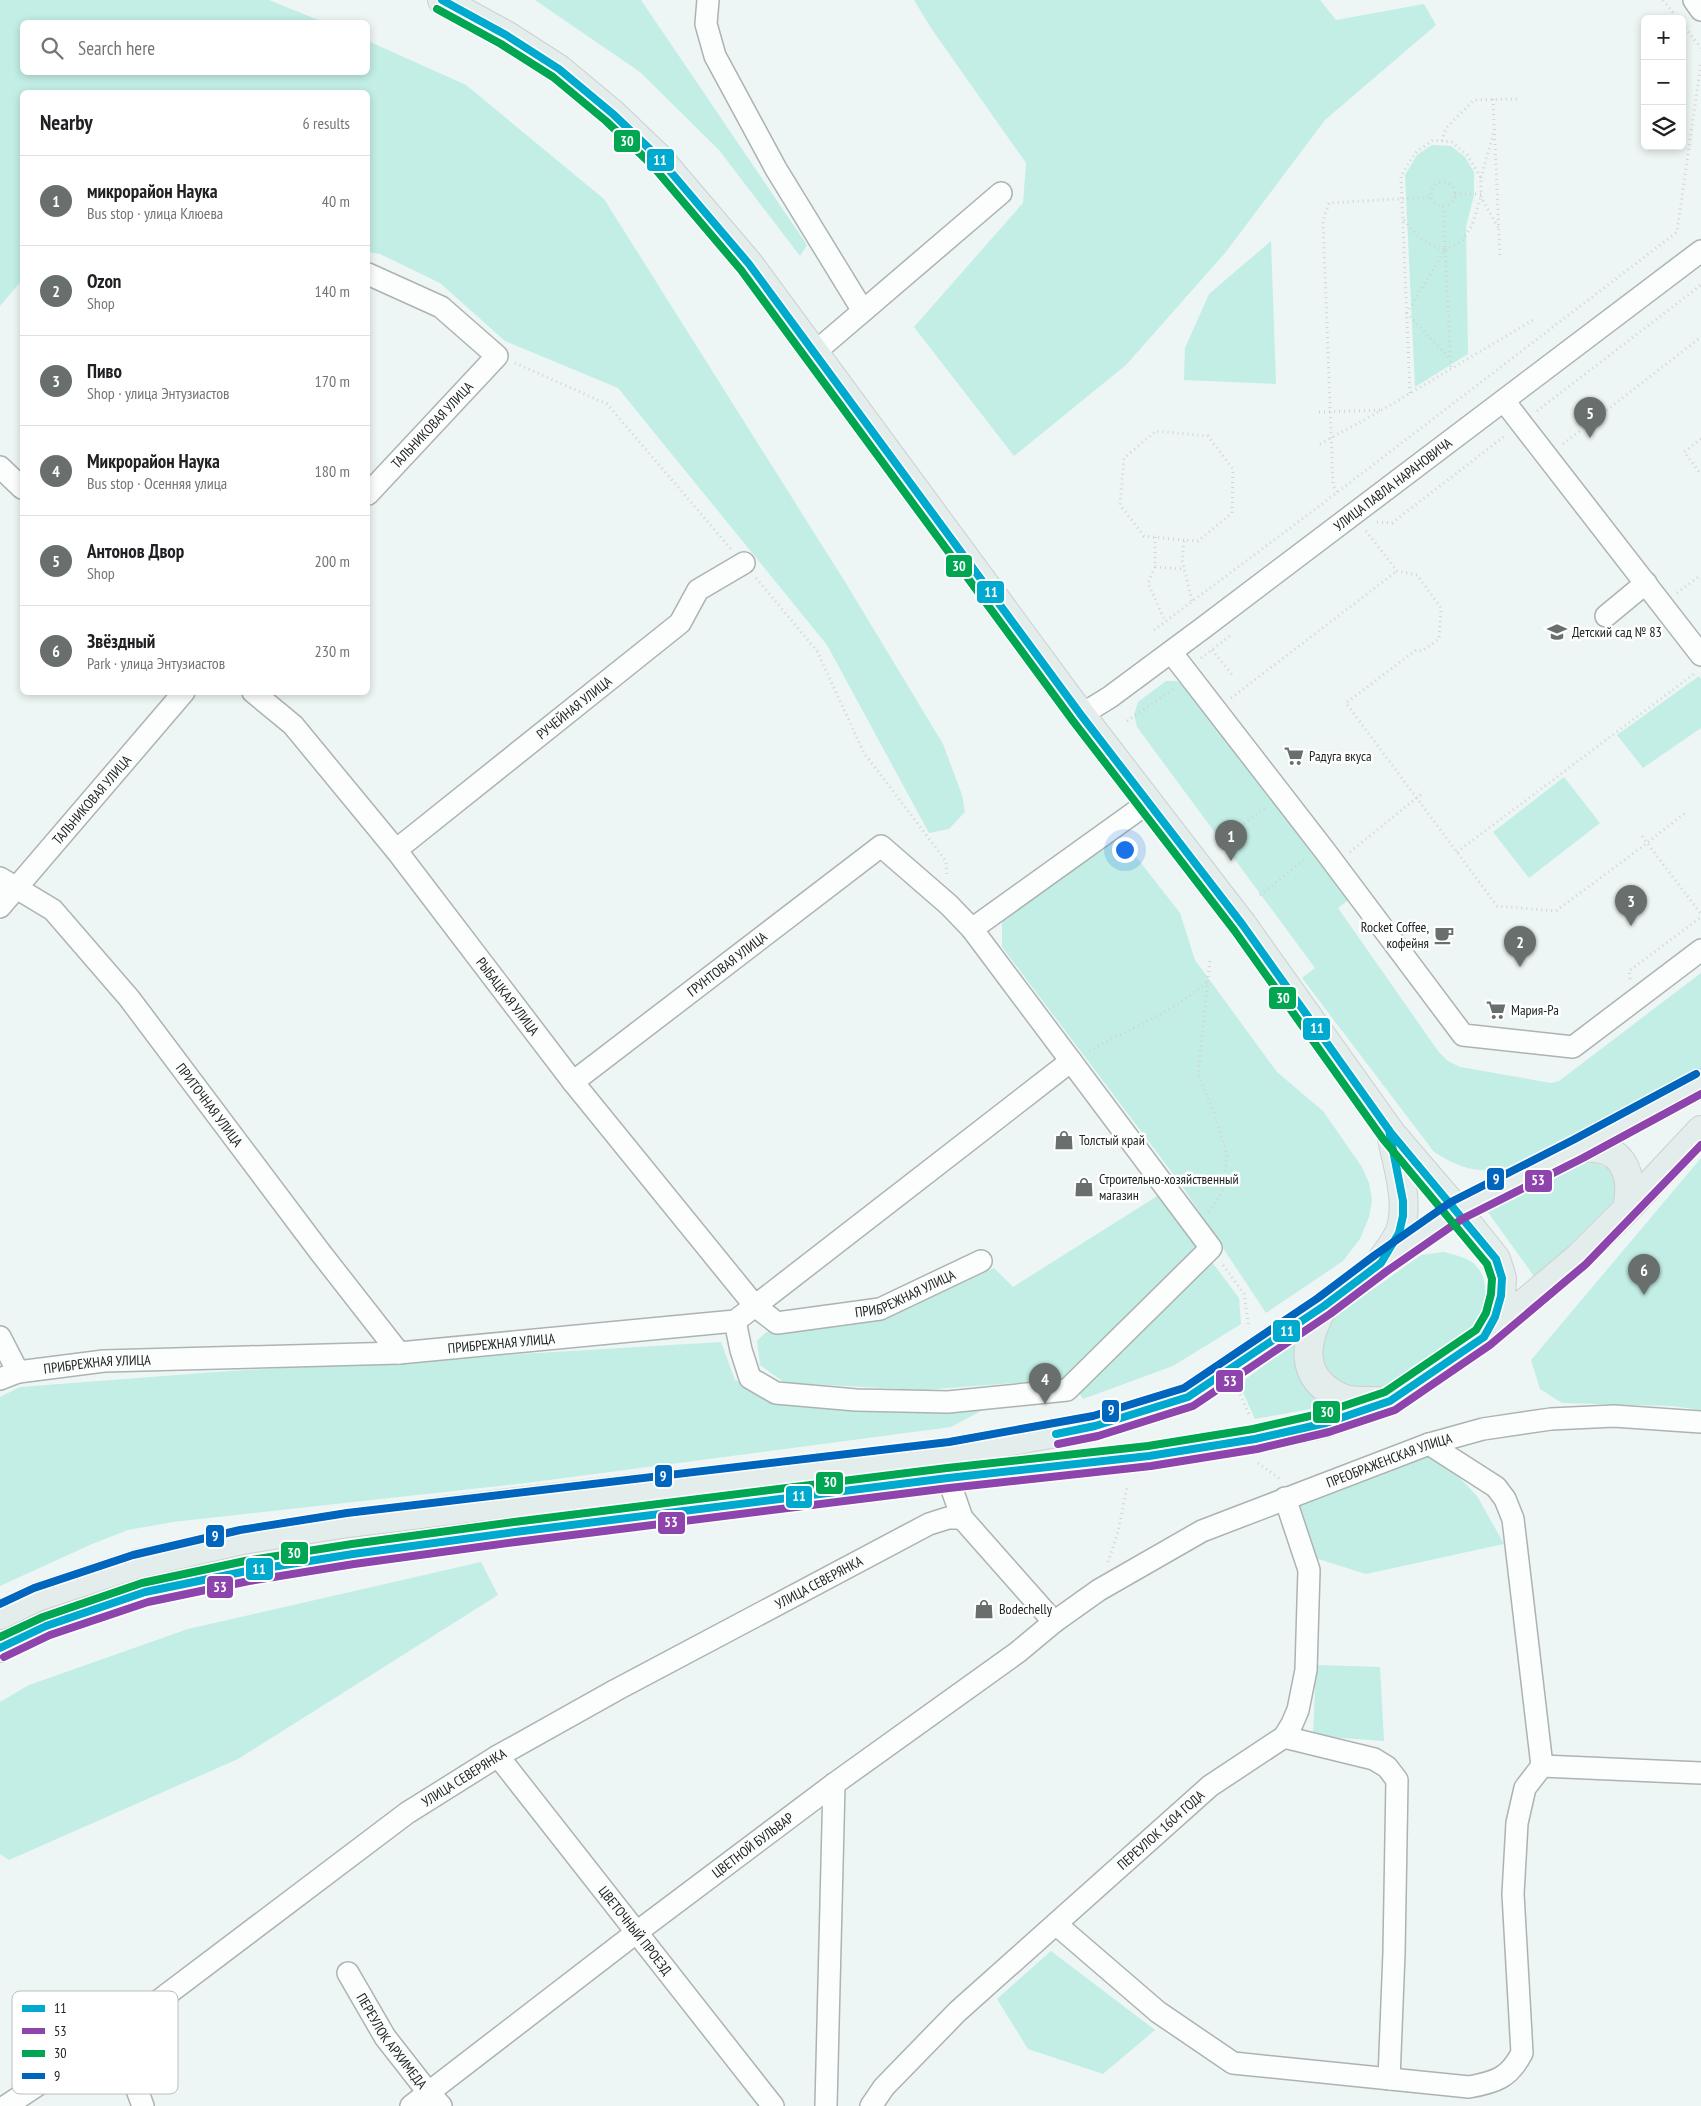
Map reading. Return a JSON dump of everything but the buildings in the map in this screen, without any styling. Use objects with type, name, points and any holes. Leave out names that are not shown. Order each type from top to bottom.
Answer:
[{"type":"main road","points":[[442,0],[506,35],[559,69],[614,114],[658,158],[749,264],[1080,715],[1242,924],[1391,1133],[1457,1210],[1496,1260],[1502,1278],[1501,1296],[1495,1317],[1484,1337]]},
{"type":"main road","points":[[0,1615],[37,1597],[136,1564],[242,1540],[348,1523],[500,1504],[950,1452],[1095,1426],[1188,1397],[1324,1306],[1380,1262],[1457,1210],[1578,1149],[1701,1083]]},
{"type":"main road","points":[[0,1648],[46,1626],[145,1592],[247,1571],[505,1533],[948,1478],[1149,1456],[1256,1439],[1326,1423],[1390,1401],[1484,1337],[1579,1257],[1701,1130]]},
{"type":"main road","points":[[1380,1262],[1399,1233],[1403,1216],[1403,1201],[1391,1133]]},
{"type":"main road","points":[[1578,1149],[1593,1146],[1607,1151],[1623,1162],[1630,1181],[1627,1209]]},
{"type":"main road","points":[[1324,1306],[1313,1325],[1308,1344],[1309,1359],[1314,1375],[1326,1387],[1343,1398],[1390,1401]]},
{"type":"street","points":[[708,0],[706,24],[714,56],[776,169],[863,311]]},
{"type":"street","points":[[1694,0],[1701,10]]},
{"type":"street","points":[[814,353],[1001,193]]},
{"type":"street","points":[[1699,252],[1701,232]]},
{"type":"street","name":"УЛИЦА ПАВЛА НАРАНОВИЧА","points":[[1080,715],[1110,697],[1171,652],[1699,252]]},
{"type":"street","points":[[370,275],[442,307],[497,356]]},
{"type":"street","name":"ТАЛЬНИКОВАЯ УЛИЦА","points":[[370,492],[497,356]]},
{"type":"street","points":[[1504,400],[1646,583],[1700,663]]},
{"type":"street","points":[[0,467],[20,486]]},
{"type":"street","name":"РУЧЕЙНАЯ УЛИЦА","points":[[396,850],[680,623],[698,590],[744,563]]},
{"type":"street","points":[[1606,616],[1646,583]]},
{"type":"street","points":[[1171,652],[1322,846],[1463,1035],[1573,1047],[1701,950]]},
{"type":"street","name":"ТАЛЬНИКОВАЯ УЛИЦА","points":[[0,907],[8,883],[181,695]]},
{"type":"street","name":"РЫБАЦКАЯ УЛИЦА","points":[[257,695],[293,725],[396,850],[573,1082],[755,1306]]},
{"type":"street","points":[[972,929],[1149,802]]},
{"type":"street","name":"ГРУНТОВАЯ УЛИЦА","points":[[573,1082],[881,846],[949,905]]},
{"type":"street","name":"ПРИТОЧНАЯ УЛИЦА","points":[[8,883],[54,910],[129,998],[399,1354]]},
{"type":"street","points":[[949,905],[972,929],[1071,1061],[1211,1248],[1067,1390],[948,1402],[856,1400],[776,1393],[750,1378],[741,1350],[735,1321],[1071,1061]]},
{"type":"street","name":"ПРИБРЕЖНАЯ УЛИЦА","points":[[755,1306],[777,1323],[880,1309],[981,1261]]},
{"type":"street","name":"ПРИБРЕЖНАЯ УЛИЦА","points":[[9,1376],[104,1360],[399,1354],[735,1321]]},
{"type":"street","points":[[0,1337],[9,1376]]},
{"type":"street","name":"ПРЕОБРАЖЕНСКАЯ УЛИЦА","points":[[1099,1590],[1202,1531],[1429,1444],[1483,1429],[1551,1419],[1614,1416],[1701,1422]]},
{"type":"street","points":[[1057,1925],[1158,2012],[1233,2063],[1469,2087],[1491,2083],[1506,2076],[1516,2065],[1522,2053],[1513,1894],[1517,1822],[1525,1788],[1542,1766],[1513,1519],[1505,1499],[1496,1488],[1429,1444]]},
{"type":"street","points":[[948,1478],[962,1518],[1054,1622]]},
{"type":"street","name":"ПЕРЕУЛОК 1604 ГОДА","points":[[871,2106],[884,2087],[957,2012],[1057,1925],[1210,1786],[1284,1737],[1298,1710],[1306,1670],[1309,1570],[1285,1498]]},
{"type":"street","name":"УЛИЦА СЕВЕРЯНКА","points":[[172,1991],[407,1813],[498,1756],[616,1690],[929,1524],[948,1518],[962,1518]]},
{"type":"street","name":"ЦВЕТНОЙ БУЛЬВАР","points":[[411,2106],[435,2099],[637,1932],[834,1784],[1018,1652],[1054,1622],[1099,1590]]},
{"type":"street","points":[[1284,1737],[1374,1759],[1387,1767],[1397,1780],[1394,1953],[1389,2079]]},
{"type":"street","name":"ЦВЕТОЧНЫЙ ПРОЕЗД","points":[[498,1756],[773,2106]]},
{"type":"street","points":[[1542,1766],[1701,1773]]},
{"type":"street","points":[[826,2106],[834,1784]]},
{"type":"street","name":"ПЕРЕУЛОК АРХИМЕДА","points":[[348,1973],[385,2037],[435,2099]]},
{"type":"street","name":"УЛИЦА СЕВЕРЯНКА","points":[[6,2106],[24,2094]]},
{"type":"street","points":[[139,2094],[143,2106]]},
{"type":"path","points":[[1663,0],[1675,15]]},
{"type":"path","points":[[1686,29],[1701,48]]},
{"type":"path","points":[[1154,630],[1677,232],[1701,63]]},
{"type":"path","points":[[1493,99],[1500,257]]},
{"type":"path","points":[[1442,141],[1446,128],[1474,100],[1518,99]]},
{"type":"path","points":[[1407,313],[1445,250],[1462,241],[1472,225],[1481,195],[1481,178],[1494,128]]},
{"type":"path","points":[[1410,393],[1401,176],[1415,153],[1433,140],[1452,142],[1467,155],[1481,178]]},
{"type":"path","points":[[1442,183],[1451,186],[1455,194],[1452,202],[1443,206],[1437,204],[1432,197],[1434,188],[1442,183]]},
{"type":"path","points":[[1455,194],[1481,195]]},
{"type":"path","points":[[1481,195],[1499,229]]},
{"type":"path","points":[[1337,492],[1333,485],[1323,220],[1329,203],[1432,197]]},
{"type":"path","points":[[1443,206],[1451,369]]},
{"type":"path","points":[[1403,219],[1419,238],[1432,246],[1445,250]]},
{"type":"path","points":[[1358,537],[1377,522],[1392,523],[1701,285]]},
{"type":"path","points":[[1407,313],[1450,359]]},
{"type":"path","points":[[1320,444],[1382,410],[1533,320]]},
{"type":"path","points":[[1556,449],[1701,336]]},
{"type":"path","points":[[497,356],[607,404],[817,651],[864,752],[946,861],[949,905]]},
{"type":"path","points":[[1319,412],[1382,410]]},
{"type":"path","points":[[1156,431],[1208,436],[1233,469],[1232,513],[1198,540],[1184,540],[1144,536],[1120,505],[1124,458],[1156,431]]},
{"type":"path","points":[[1701,439],[1684,452],[1701,474]]},
{"type":"path","points":[[1366,531],[1397,571],[1418,574],[1441,608],[1439,639],[1422,651],[1416,650],[1346,703],[1497,906],[1556,911],[1685,813]]},
{"type":"path","points":[[1155,537],[1155,567],[1148,583],[1165,621]]},
{"type":"path","points":[[1184,540],[1182,560],[1192,601]]},
{"type":"path","points":[[1155,567],[1185,569]]},
{"type":"path","points":[[1224,695],[1228,700],[1397,571]]},
{"type":"path","points":[[1672,596],[1701,575]]},
{"type":"path","points":[[1127,721],[1180,684],[1186,670],[1235,632]]},
{"type":"path","points":[[1212,650],[1234,677]]},
{"type":"path","points":[[1457,852],[1700,663]]},
{"type":"path","points":[[1343,848],[1348,854],[1424,792]]},
{"type":"path","points":[[1220,842],[1282,795]]},
{"type":"path","points":[[1630,981],[1629,972],[1701,916],[1642,836]]},
{"type":"path","points":[[1260,895],[1322,846]]},
{"type":"path","points":[[1210,960],[1198,1074],[1228,1154],[1222,1190],[1204,1219],[1211,1248],[1244,1294],[1249,1329]]},
{"type":"path","points":[[1071,1061],[1115,1036],[1160,1016],[1193,995],[1208,981]]},
{"type":"path","points":[[1235,1383],[1252,1420]]},
{"type":"path","points":[[1099,1590],[1118,1532],[1127,1487]]},
{"type":"green space","points":[[0,0],[269,0],[318,20],[20,20],[20,75],[370,75],[370,42],[466,85],[604,199],[847,585],[943,744],[962,795],[965,812],[949,829],[929,833],[827,645],[618,388],[505,341],[440,283],[380,254],[370,252],[370,90],[20,90],[20,282],[0,306]]},
{"type":"green space","points":[[535,0],[641,0],[807,245],[800,256],[719,150],[640,72]]},
{"type":"green space","points":[[914,0],[1320,0],[1336,20],[1424,4],[1436,25],[1325,120],[1225,253],[1126,365],[1014,456],[914,327],[1023,203],[1026,163],[931,28]]},
{"type":"green space","points":[[1432,145],[1451,146],[1465,157],[1474,172],[1474,195],[1466,227],[1468,354],[1415,387],[1405,175],[1417,155]]},
{"type":"green space","points":[[1271,241],[1276,384],[1184,380],[1185,348],[1209,294]]},
{"type":"green space","points":[[1699,676],[1701,679],[1701,728],[1643,768],[1617,735]]},
{"type":"green space","points":[[1166,681],[1176,681],[1185,685],[1351,898],[1338,908],[1438,1051],[1448,1061],[1460,1067],[1551,1083],[1559,1081],[1701,973],[1701,1069],[1649,1099],[1555,1148],[1511,1166],[1480,1170],[1468,1168],[1434,1152],[1302,978],[1315,968],[1137,727],[1134,715],[1138,702]]},
{"type":"green space","points":[[1564,777],[1600,823],[1529,878],[1493,832]]},
{"type":"green space","points":[[1120,836],[1180,913],[1195,960],[1277,1072],[1323,1111],[1362,1167],[1369,1183],[1372,1200],[1369,1217],[1360,1239],[1343,1261],[1266,1313],[1180,1183],[1002,947],[1002,916],[1107,839]]},
{"type":"green space","points":[[1701,1158],[1701,1410],[1672,1406],[1562,1403],[1540,1389],[1531,1360]]},
{"type":"green space","points":[[1596,1163],[1609,1169],[1611,1173],[1616,1188],[1614,1201],[1536,1279],[1487,1211],[1579,1164]]},
{"type":"green space","points":[[1162,1193],[1203,1245],[1065,1379],[923,1390],[785,1383],[760,1365],[757,1341],[766,1332],[888,1317],[994,1268],[1013,1287]]},
{"type":"green space","points":[[1443,1252],[1470,1261],[1481,1272],[1485,1286],[1485,1301],[1481,1316],[1474,1327],[1455,1342],[1387,1385],[1376,1388],[1355,1388],[1338,1380],[1331,1373],[1320,1354],[1330,1320],[1421,1255]]},
{"type":"green space","points":[[1212,1262],[1239,1298],[1241,1324],[1173,1366],[1083,1399],[1079,1393]]},
{"type":"green space","points":[[721,1342],[735,1380],[767,1396],[802,1407],[981,1411],[951,1427],[526,1483],[173,1522],[128,1530],[92,1544],[0,1586],[0,1397],[20,1387],[216,1372]]},
{"type":"green space","points":[[1294,1343],[1302,1379],[1312,1393],[1328,1406],[1255,1419],[1239,1384]]},
{"type":"green space","points":[[1434,1451],[1477,1496],[1504,1544],[1366,1574],[1315,1558],[1297,1507],[1364,1475]]},
{"type":"green space","points":[[481,1562],[498,1595],[238,1759],[9,1860],[0,1854],[0,1702],[29,1685],[188,1629]]},
{"type":"green space","points":[[1316,1665],[1380,1667],[1384,1741],[1313,1736]]},
{"type":"green space","points":[[1051,1951],[1155,2030],[1103,2074],[1028,2049],[997,1999]]},
{"type":"transit line","name":"11","points":[[0,1648],[46,1626],[145,1592],[247,1571],[353,1554],[515,1532],[948,1478],[1149,1456],[1255,1439],[1326,1423],[1390,1401],[1484,1337],[1495,1317],[1501,1296],[1502,1278],[1496,1259],[1391,1133],[1242,924],[1081,715],[749,264],[658,157],[613,114],[559,69],[506,35],[442,0]]},
{"type":"transit line","name":"30","points":[[0,1637],[43,1617],[142,1583],[245,1561],[514,1522],[947,1468],[1148,1446],[1253,1429],[1323,1413],[1385,1392],[1476,1330],[1486,1313],[1491,1294],[1492,1279],[1487,1264],[1383,1139],[1234,930],[1073,721],[741,270],[651,164],[606,121],[553,77],[501,44],[437,9]]},
{"type":"transit line","name":"9","points":[[0,1604],[34,1588],[133,1555],[240,1530],[347,1513],[949,1442],[1093,1416],[1184,1388],[1318,1298],[1375,1255],[1451,1202],[1573,1140],[1696,1074]]},
{"type":"transit line","name":"53","points":[[1058,1444],[1098,1436],[1193,1406],[1330,1314],[1387,1271],[1462,1219],[1583,1158],[1701,1094]]},
{"type":"transit line","name":"11","points":[[1056,1434],[1095,1426],[1188,1397],[1324,1306],[1381,1263],[1399,1233],[1403,1216],[1403,1201],[1389,1130]]},
{"type":"transit line","name":"53","points":[[4,1657],[50,1635],[148,1602],[249,1581],[354,1564],[516,1542],[949,1488],[1151,1466],[1257,1449],[1329,1432],[1395,1410],[1490,1345],[1586,1264],[1701,1145]]},
{"type":"place","name":"Антонов Двор","points":[[1590,438]]},
{"type":"place","name":"Детский сад № 83","points":[[1557,632]]},
{"type":"place","name":"Радуга вкуса","points":[[1294,756]]},
{"type":"place","name":"микрорайон Наука","points":[[1231,861]]},
{"type":"place","name":"Пиво","points":[[1631,926]]},
{"type":"place","name":"Rocket Coffee, кофейня","points":[[1444,935]]},
{"type":"place","name":"Ozon","points":[[1520,967]]},
{"type":"place","name":"Мария-Ра","points":[[1496,1010]]},
{"type":"place","name":"Толстый край","points":[[1064,1140]]},
{"type":"place","name":"Строительно-хозяйственный магазин","points":[[1084,1187]]},
{"type":"place","name":"Звёздный","points":[[1644,1295]]},
{"type":"place","name":"Микрорайон Наука","points":[[1045,1404]]},
{"type":"place","name":"Bodechelly","points":[[984,1609]]}]
